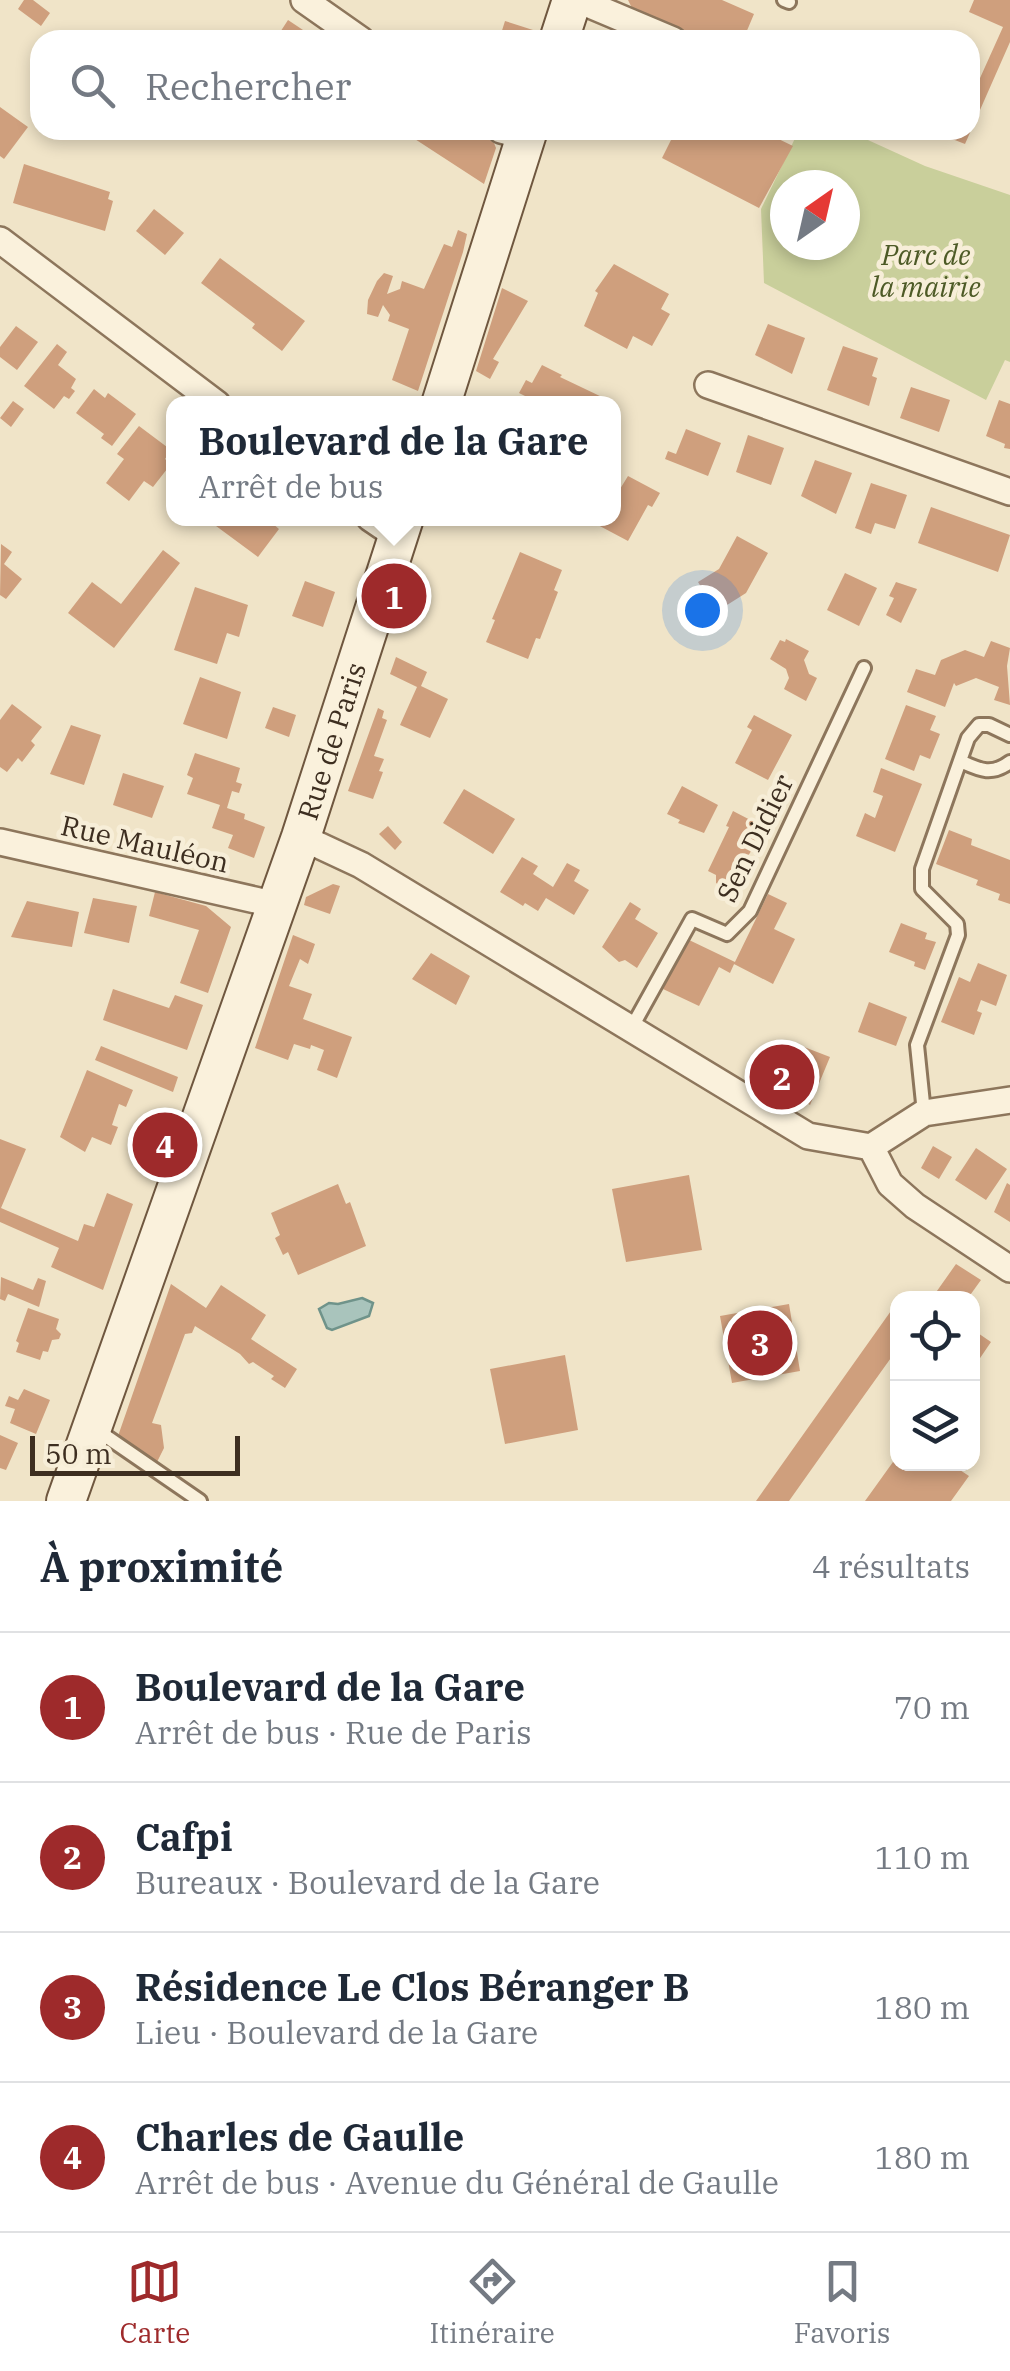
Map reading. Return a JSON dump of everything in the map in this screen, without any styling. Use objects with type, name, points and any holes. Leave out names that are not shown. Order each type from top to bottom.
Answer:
[{"type":"street","points":[[304,0],[348,30]]},
{"type":"street","points":[[563,30],[576,0],[649,30]]},
{"type":"street","points":[[443,396],[516,140]]},
{"type":"street","points":[[0,240],[206,396]]},
{"type":"street","points":[[708,386],[1010,492]]},
{"type":"street","name":"Rue de Paris","points":[[66,1501],[300,838],[391,526]]},
{"type":"street","points":[[300,838],[361,865],[808,1136],[870,1147],[924,1113],[1010,1100]]},
{"type":"street","name":"Rue Mauléon","points":[[0,842],[277,905]]},
{"type":"street","points":[[870,1147],[890,1184],[902,1195],[1010,1269]]},
{"type":"lane","name":"Sen Didier","points":[[632,1027],[692,920],[727,934],[750,912],[864,668]]},
{"type":"lane","points":[[924,1113],[917,1045],[958,935],[957,924],[922,889],[922,868],[968,738],[980,725],[1010,735]]},
{"type":"lane","points":[[960,761],[987,772],[1010,762]]},
{"type":"lane","points":[[92,1427],[200,1501]]},
{"type":"green space","name":"Parc de la mairie","points":[[794,140],[868,140],[925,166],[1010,195],[1010,362],[1005,360],[986,400],[764,283],[761,209],[770,190],[770,260],[860,260],[860,170],[780,170]]},
{"type":"water","points":[[362,1298],[373,1303],[369,1316],[332,1330],[327,1328],[319,1309],[329,1303]]},
{"type":"building","points":[[24,0],[33,0],[50,13],[41,26],[18,9]]},
{"type":"building","points":[[628,0],[722,0],[754,14],[747,30],[672,30],[633,10]]},
{"type":"building","points":[[974,0],[1010,0],[1010,42],[980,110],[980,78],[1003,27],[969,12]]},
{"type":"building","points":[[288,20],[303,30],[282,30]]},
{"type":"building","points":[[505,21],[533,30],[502,30]]},
{"type":"building","points":[[0,107],[28,127],[4,159],[0,156]]},
{"type":"building","points":[[416,140],[490,140],[496,148],[484,184]]},
{"type":"building","points":[[671,140],[781,140],[793,146],[780,170],[770,170],[770,188],[759,208],[662,158]]},
{"type":"building","points":[[24,164],[110,192],[108,199],[113,201],[105,231],[13,203]]},
{"type":"building","points":[[154,209],[184,233],[165,255],[136,231]]},
{"type":"building","points":[[458,230],[467,234],[463,252],[418,391],[392,380],[409,329],[388,321],[390,315],[383,305],[378,317],[367,314],[368,300],[384,273],[393,276],[387,294],[400,289],[402,281],[424,289],[444,244],[452,247]]},
{"type":"building","points":[[220,258],[305,321],[282,351],[252,328],[255,324],[201,283]]},
{"type":"building","points":[[614,264],[669,294],[661,309],[670,314],[652,346],[633,336],[627,349],[584,326],[598,293],[595,291]]},
{"type":"building","points":[[502,288],[528,301],[493,359],[499,362],[490,379],[476,371]]},
{"type":"building","points":[[768,324],[805,338],[792,374],[755,355]]},
{"type":"building","points":[[16,326],[38,342],[17,370],[0,357],[0,347]]},
{"type":"building","points":[[57,344],[67,352],[58,365],[76,379],[71,388],[75,391],[69,399],[64,396],[54,409],[24,386]]},
{"type":"building","points":[[843,346],[878,358],[869,406],[827,390]]},
{"type":"building","points":[[542,365],[600,396],[519,393],[526,380],[532,383]]},
{"type":"building","points":[[911,387],[950,400],[939,432],[900,418]]},
{"type":"building","points":[[94,389],[105,398],[108,393],[136,414],[112,446],[101,438],[104,434],[76,413]]},
{"type":"building","points":[[999,400],[1010,404],[1010,449],[986,436]]},
{"type":"building","points":[[13,401],[24,409],[11,427],[0,418]]},
{"type":"building","points":[[139,426],[166,446],[166,470],[153,487],[144,481],[129,501],[106,483],[124,459],[117,454]]},
{"type":"building","points":[[686,429],[721,443],[708,476],[665,459],[668,451],[676,454]]},
{"type":"building","points":[[748,435],[784,448],[771,485],[736,472]]},
{"type":"building","points":[[815,460],[852,473],[836,514],[801,496]]},
{"type":"building","points":[[628,476],[660,493],[652,507],[648,505],[628,541],[600,526],[621,526],[621,487]]},
{"type":"building","points":[[871,483],[907,495],[895,529],[875,523],[871,534],[855,528]]},
{"type":"building","points":[[931,507],[1010,535],[998,572],[918,543]]},
{"type":"building","points":[[216,526],[275,526],[279,529],[258,557]]},
{"type":"building","points":[[737,536],[768,553],[746,593],[716,612],[698,582],[719,569]]},
{"type":"building","points":[[1,544],[12,552],[4,564],[22,579],[6,599],[0,595]]},
{"type":"building","points":[[163,550],[180,563],[114,648],[68,613],[92,582],[121,604]]},
{"type":"building","points":[[520,552],[562,570],[554,590],[558,592],[528,659],[486,642]]},
{"type":"building","points":[[845,573],[877,588],[859,626],[827,610]]},
{"type":"building","points":[[305,581],[335,592],[323,627],[292,616]]},
{"type":"building","points":[[896,582],[917,589],[901,623],[886,615]]},
{"type":"building","points":[[195,587],[248,605],[239,637],[227,633],[217,664],[174,650]]},
{"type":"building","points":[[786,639],[809,651],[804,660],[809,674],[817,678],[806,701],[784,689],[789,678],[786,669],[770,659],[780,640]]},
{"type":"building","points":[[991,641],[1010,648],[1010,705],[994,700],[999,687],[976,678],[956,686],[954,683],[945,707],[907,692],[916,669],[935,675],[941,660],[965,650],[984,657]]},
{"type":"building","points":[[396,657],[427,672],[421,686],[448,699],[430,738],[400,725],[417,687],[390,674]]},
{"type":"building","points":[[200,677],[241,692],[227,739],[183,724]]},
{"type":"building","points":[[12,704],[42,727],[22,762],[18,758],[7,772],[0,767],[0,720]]},
{"type":"building","points":[[906,705],[936,716],[930,730],[940,734],[930,759],[920,755],[914,771],[885,759]]},
{"type":"building","points":[[273,707],[296,715],[289,737],[265,728]]},
{"type":"building","points":[[378,708],[387,720],[374,756],[384,759],[373,799],[348,791]]},
{"type":"building","points":[[754,715],[792,735],[768,780],[735,763],[752,730],[747,727]]},
{"type":"building","points":[[71,725],[101,735],[84,785],[50,774]]},
{"type":"building","points":[[195,753],[240,768],[236,782],[242,784],[239,793],[232,791],[227,808],[265,827],[254,858],[228,848],[233,835],[212,828],[220,805],[187,794],[193,778],[187,775]]},
{"type":"building","points":[[881,768],[922,784],[895,852],[856,836],[865,813],[875,818],[883,796],[873,792]]},
{"type":"building","points":[[123,773],[164,786],[152,818],[113,805]]},
{"type":"building","points":[[682,786],[718,805],[704,833],[667,814]]},
{"type":"building","points":[[464,789],[515,819],[493,854],[443,823]]},
{"type":"building","points":[[733,811],[760,825],[750,853],[739,866],[743,869],[735,884],[725,888],[708,871]]},
{"type":"building","points":[[388,826],[402,842],[395,850],[379,834]]},
{"type":"building","points":[[949,830],[972,839],[971,845],[1010,860],[1010,904],[998,900],[1000,894],[976,885],[978,880],[936,864]]},
{"type":"building","points":[[522,857],[538,866],[533,874],[553,887],[567,863],[580,870],[574,881],[589,890],[574,915],[546,898],[538,911],[500,892]]},
{"type":"building","points":[[333,884],[340,886],[330,914],[304,905],[306,897]]},
{"type":"building","points":[[155,892],[206,906],[231,927],[208,993],[180,983],[199,930],[149,916]]},
{"type":"building","points":[[768,894],[787,903],[774,929],[795,939],[773,984],[734,964]]},
{"type":"building","points":[[93,898],[137,906],[129,943],[84,933]]},
{"type":"building","points":[[27,901],[79,912],[72,947],[11,937]]},
{"type":"building","points":[[630,902],[641,909],[635,919],[658,933],[637,968],[625,960],[619,962],[602,947]]},
{"type":"building","points":[[901,923],[927,933],[925,939],[936,942],[925,970],[889,952]]},
{"type":"building","points":[[293,935],[315,944],[308,964],[300,959],[289,986],[312,994],[303,1019],[352,1037],[337,1078],[317,1070],[324,1050],[311,1045],[310,1049],[294,1044],[288,1060],[255,1048]]},
{"type":"building","points":[[687,939],[735,962],[730,973],[719,967],[699,1006],[663,989]]},
{"type":"building","points":[[431,953],[470,976],[456,1005],[412,979]]},
{"type":"building","points":[[978,963],[1007,975],[996,1006],[981,1000],[977,1011],[982,1013],[974,1035],[941,1022],[959,977],[970,982]]},
{"type":"building","points":[[113,989],[169,1008],[175,995],[203,1005],[187,1050],[103,1020]]},
{"type":"building","points":[[869,1002],[907,1017],[896,1046],[858,1032]]},
{"type":"building","points":[[799,1045],[830,1057],[810,1105],[771,1081],[777,1068],[787,1072]]},
{"type":"building","points":[[101,1046],[178,1077],[173,1092],[95,1060]]},
{"type":"building","points":[[87,1070],[133,1090],[126,1107],[119,1104],[112,1125],[118,1127],[111,1145],[92,1137],[85,1152],[60,1137]]},
{"type":"building","points":[[0,1139],[26,1149],[1,1208],[78,1241],[84,1224],[94,1227],[107,1193],[133,1204],[103,1290],[51,1267],[59,1248],[0,1222]]},
{"type":"building","points":[[933,1146],[952,1157],[939,1179],[921,1168]]},
{"type":"building","points":[[976,1148],[1007,1169],[986,1200],[955,1180]]},
{"type":"building","points":[[689,1175],[702,1250],[626,1262],[612,1189]]},
{"type":"building","points":[[1007,1183],[1010,1185],[1010,1222],[994,1212]]},
{"type":"building","points":[[338,1184],[346,1204],[350,1202],[366,1246],[298,1275],[288,1252],[283,1255],[275,1238],[280,1235],[271,1213]]},
{"type":"building","points":[[956,1264],[981,1280],[973,1291],[937,1291]]},
{"type":"building","points":[[1,1277],[33,1290],[38,1278],[46,1281],[39,1307],[8,1294],[5,1301],[0,1299]]},
{"type":"building","points":[[171,1284],[206,1308],[221,1285],[266,1315],[251,1339],[297,1369],[285,1388],[271,1379],[274,1376],[253,1362],[249,1364],[195,1326],[192,1333],[185,1334],[152,1423],[161,1425],[164,1448],[157,1462],[118,1436]]},
{"type":"building","points":[[789,1304],[800,1371],[732,1383],[720,1316]]},
{"type":"building","points":[[28,1308],[59,1319],[59,1339],[52,1340],[40,1360],[16,1352]]},
{"type":"building","points":[[890,1312],[890,1359],[789,1501],[756,1501]]},
{"type":"building","points":[[980,1334],[991,1342],[980,1358]]},
{"type":"building","points":[[565,1355],[578,1430],[505,1444],[490,1369]]},
{"type":"building","points":[[24,1389],[50,1400],[36,1434],[10,1423],[15,1409],[5,1406],[9,1396],[18,1400]]},
{"type":"building","points":[[0,1435],[18,1443],[6,1470],[0,1468]]},
{"type":"building","points":[[890,1466],[890,1471],[962,1471],[969,1476],[951,1501],[865,1501]]},
{"type":"place","name":"Boulevard de la Gare","points":[[394,596]]},
{"type":"place","name":"Cafpi","points":[[782,1077]]},
{"type":"place","name":"Charles de Gaulle","points":[[165,1145]]},
{"type":"place","name":"Résidence Le Clos Béranger B","points":[[760,1343]]}]
